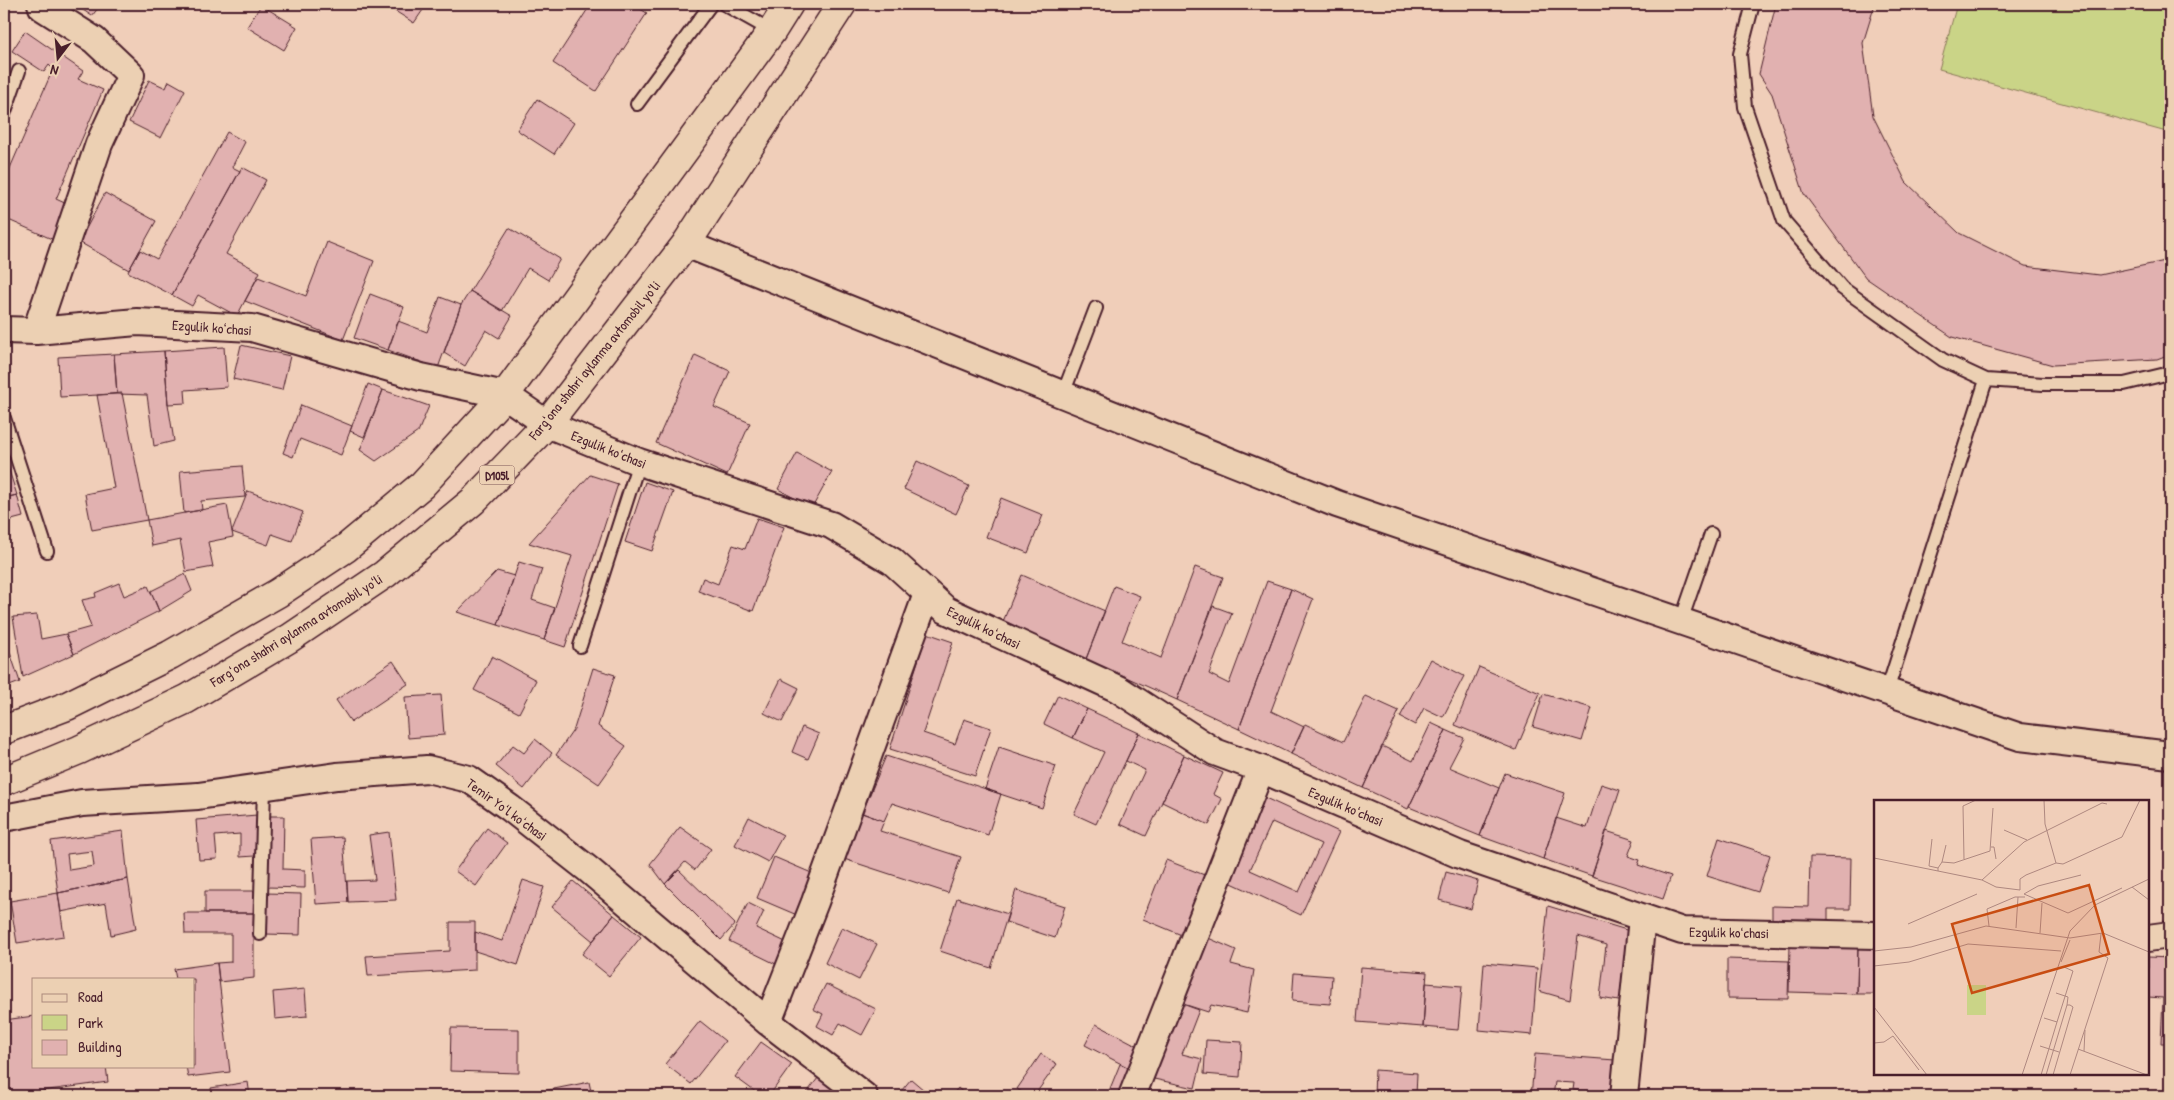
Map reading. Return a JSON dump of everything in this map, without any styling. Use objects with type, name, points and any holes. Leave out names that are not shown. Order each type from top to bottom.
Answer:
[{"type":"highway","points":[[4,730],[67,706],[170,655],[301,578],[346,548],[422,485],[505,395],[772,31],[789,4]]},
{"type":"highway","name":"Fargʻona shahri aylanma avtomobil yoʻli","points":[[4,781],[79,750],[187,699],[290,638],[385,574],[473,501],[547,424],[686,244],[842,4]]},
{"type":"street","points":[[36,331],[99,144],[131,75],[94,40],[42,7],[41,4]]},
{"type":"street","points":[[686,244],[1337,504],[2020,737],[2170,755]]},
{"type":"street","name":"Ezgulik koʻchasi","points":[[4,330],[36,331],[137,322],[252,328],[421,377],[505,395],[547,424],[639,462],[831,525],[892,561],[946,610],[1118,689],[1215,752],[1260,769],[1460,855],[1682,931],[1874,934]]},
{"type":"street","points":[[768,1022],[815,902],[927,594]]},
{"type":"street","name":"Temir Yoʻl koʻchasi","points":[[4,818],[82,803],[198,796],[338,776],[427,769],[469,779],[510,808],[589,870],[663,936],[768,1022],[864,1096]]},
{"type":"street","points":[[1132,1096],[1260,769]]},
{"type":"street","points":[[1624,1096],[1642,918]]},
{"type":"street","points":[[2149,938],[2170,935]]},
{"type":"lane","points":[[637,104],[710,4]]},
{"type":"lane","points":[[724,4],[772,31]]},
{"type":"lane","points":[[1753,4],[1740,54],[1745,107],[1784,221],[1842,288],[1943,360],[1986,380],[2043,384],[2124,384],[2170,373]]},
{"type":"lane","points":[[4,114],[19,71]]},
{"type":"lane","points":[[1062,394],[1096,308]]},
{"type":"lane","points":[[1887,691],[1986,380]]},
{"type":"lane","points":[[4,418],[47,551]]},
{"type":"lane","points":[[580,646],[639,462]]},
{"type":"lane","points":[[1681,621],[1711,534]]},
{"type":"lane","points":[[260,934],[264,786]]},
{"type":"green space","points":[[1957,4],[2170,4],[2170,133],[1939,69]]},
{"type":"building","points":[[74,4],[101,4],[92,16]]},
{"type":"building","points":[[384,4],[427,4],[414,23]]},
{"type":"building","points":[[591,4],[632,4],[647,13],[596,91],[553,63]]},
{"type":"building","points":[[1776,4],[1875,4],[1863,43],[1873,116],[1906,182],[1959,233],[2025,266],[2099,275],[2170,260],[2170,354],[2157,359],[2053,365],[1952,337],[1866,278],[1804,194],[1772,94],[1759,74]]},
{"type":"building","points":[[261,5],[297,27],[284,50],[247,27]]},
{"type":"building","points":[[25,31],[83,71],[78,79],[103,90],[56,199],[69,205],[54,240],[4,218],[4,182],[53,69],[49,65],[44,72],[12,51]]},
{"type":"building","points":[[149,80],[166,88],[169,81],[185,90],[161,138],[129,122]]},
{"type":"building","points":[[537,99],[574,123],[554,154],[517,130]]},
{"type":"building","points":[[227,132],[245,142],[232,167],[240,171],[172,295],[128,272],[140,250],[157,259]]},
{"type":"building","points":[[242,167],[266,180],[226,254],[260,272],[237,316],[198,295],[192,306],[172,295]]},
{"type":"building","points":[[105,193],[156,221],[129,270],[79,242]]},
{"type":"building","points":[[509,228],[560,259],[548,280],[528,268],[502,311],[470,291]]},
{"type":"building","points":[[327,242],[374,261],[343,340],[245,301],[258,277],[306,296]]},
{"type":"building","points":[[470,291],[512,316],[499,338],[486,330],[465,366],[444,353],[461,305]]},
{"type":"building","points":[[370,294],[404,307],[388,350],[354,338]]},
{"type":"building","points":[[440,297],[461,305],[438,368],[388,350],[398,321],[427,332]]},
{"type":"building","points":[[241,345],[290,356],[282,390],[233,379]]},
{"type":"building","points":[[224,347],[227,387],[185,390],[186,403],[168,404],[164,351]]},
{"type":"building","points":[[164,351],[168,404],[174,441],[154,446],[147,395],[117,394],[114,354]]},
{"type":"building","points":[[114,354],[117,394],[60,397],[58,357]]},
{"type":"building","points":[[695,355],[730,371],[714,407],[750,423],[727,475],[656,443]]},
{"type":"building","points":[[368,384],[383,390],[364,437],[350,431]]},
{"type":"building","points":[[383,390],[429,406],[418,432],[376,461],[360,450]]},
{"type":"building","points":[[122,393],[147,520],[92,530],[85,494],[114,488],[97,395]]},
{"type":"building","points":[[301,405],[352,426],[341,455],[300,439],[293,457],[283,453]]},
{"type":"building","points":[[797,453],[832,472],[812,508],[778,489]]},
{"type":"building","points":[[4,455],[17,495],[4,498]]},
{"type":"building","points":[[917,461],[969,486],[956,514],[904,489]]},
{"type":"building","points":[[242,466],[245,497],[201,501],[202,510],[184,513],[180,471]]},
{"type":"building","points":[[590,475],[618,484],[565,647],[544,640],[572,556],[529,543]]},
{"type":"building","points":[[645,482],[673,492],[652,551],[625,542]]},
{"type":"building","points":[[248,491],[303,512],[292,541],[272,534],[268,545],[232,532]]},
{"type":"building","points":[[17,495],[23,517],[4,522],[4,498]]},
{"type":"building","points":[[1001,498],[1043,515],[1028,553],[986,537]]},
{"type":"building","points":[[227,505],[233,537],[208,542],[213,567],[186,572],[180,540],[152,546],[147,520]]},
{"type":"building","points":[[757,518],[784,527],[753,611],[698,591],[703,578],[718,584],[733,545],[745,549]]},
{"type":"building","points":[[519,562],[542,569],[532,600],[555,608],[544,640],[498,625]]},
{"type":"building","points":[[1195,567],[1223,577],[1177,700],[1086,659],[1114,586],[1140,596],[1122,641],[1161,658]]},
{"type":"building","points":[[497,571],[514,576],[498,625],[457,612]]},
{"type":"building","points":[[185,574],[192,591],[159,611],[151,591]]},
{"type":"building","points":[[1022,575],[1105,611],[1086,659],[1002,624]]},
{"type":"building","points":[[1267,581],[1291,589],[1239,729],[1177,700],[1213,606],[1232,613],[1209,674],[1229,684]]},
{"type":"building","points":[[119,583],[124,596],[148,586],[159,611],[74,654],[66,634],[91,627],[82,600],[96,597],[95,593]]},
{"type":"building","points":[[1291,589],[1313,599],[1271,711],[1304,727],[1291,754],[1239,729]]},
{"type":"building","points":[[37,615],[41,639],[66,634],[74,654],[23,677],[13,617]]},
{"type":"building","points":[[927,633],[953,642],[923,733],[955,744],[964,719],[991,728],[975,776],[890,749]]},
{"type":"building","points":[[4,635],[20,682],[4,688]]},
{"type":"building","points":[[492,656],[536,680],[519,713],[474,690]]},
{"type":"building","points":[[1431,659],[1464,676],[1443,717],[1424,708],[1415,725],[1400,717]]},
{"type":"building","points":[[393,661],[408,684],[351,722],[336,700]]},
{"type":"building","points":[[1479,667],[1540,693],[1516,750],[1455,725]]},
{"type":"building","points":[[593,668],[615,675],[598,726],[626,746],[599,784],[556,755],[574,729]]},
{"type":"building","points":[[781,679],[799,688],[782,722],[764,713]]},
{"type":"building","points":[[1543,694],[1592,708],[1582,741],[1533,727]]},
{"type":"building","points":[[441,695],[444,735],[408,738],[405,697]]},
{"type":"building","points":[[1058,695],[1087,709],[1073,738],[1044,724]]},
{"type":"building","points":[[1366,696],[1399,711],[1363,788],[1291,754],[1305,724],[1343,742]]},
{"type":"building","points":[[1087,709],[1139,733],[1096,824],[1074,814],[1104,752],[1073,738]]},
{"type":"building","points":[[1431,723],[1446,730],[1408,809],[1363,788],[1382,746],[1413,761]]},
{"type":"building","points":[[802,727],[819,734],[808,759],[792,752]]},
{"type":"building","points":[[1446,730],[1464,738],[1449,767],[1499,788],[1480,836],[1409,807]]},
{"type":"building","points":[[1139,733],[1184,755],[1146,836],[1120,824],[1145,770],[1126,761]]},
{"type":"building","points":[[535,739],[552,753],[524,789],[496,766],[513,745],[524,753]]},
{"type":"building","points":[[999,747],[1056,766],[1042,808],[985,789]]},
{"type":"building","points":[[1184,755],[1223,773],[1213,794],[1222,799],[1209,825],[1162,802]]},
{"type":"building","points":[[886,756],[1001,794],[988,835],[892,803],[884,821],[862,813]]},
{"type":"building","points":[[1505,773],[1565,793],[1543,859],[1480,836]]},
{"type":"building","points":[[1601,784],[1620,790],[1592,876],[1543,859],[1556,818],[1587,828]]},
{"type":"building","points":[[1261,796],[1339,832],[1301,915],[1223,879]],"holes":[[[1272,822],[1321,844],[1299,892],[1250,870]]]},
{"type":"building","points":[[862,813],[884,821],[880,831],[961,857],[948,893],[844,859]]},
{"type":"building","points":[[257,815],[255,856],[240,857],[240,834],[215,836],[217,859],[199,860],[196,820]]},
{"type":"building","points":[[269,816],[284,816],[283,869],[305,870],[305,888],[267,887]]},
{"type":"building","points":[[749,817],[783,835],[768,862],[735,845]]},
{"type":"building","points":[[680,827],[711,849],[695,870],[685,862],[665,884],[650,864]]},
{"type":"building","points":[[487,828],[507,843],[476,886],[455,871]]},
{"type":"building","points":[[123,831],[128,879],[58,893],[51,841]],"holes":[[[92,851],[94,866],[69,870],[67,854]]]},
{"type":"building","points":[[1606,831],[1634,840],[1628,856],[1640,860],[1638,865],[1671,876],[1663,899],[1592,876]]},
{"type":"building","points":[[389,832],[396,900],[348,902],[347,881],[375,880],[369,835]]},
{"type":"building","points":[[343,837],[348,902],[316,904],[311,839]]},
{"type":"building","points":[[1719,838],[1770,855],[1758,892],[1707,876]]},
{"type":"building","points":[[774,857],[821,877],[804,918],[757,898]]},
{"type":"building","points":[[1810,857],[1851,858],[1850,909],[1828,909],[1828,927],[1772,926],[1772,906],[1809,907]]},
{"type":"building","points":[[1166,860],[1207,876],[1184,936],[1143,919]]},
{"type":"building","points":[[679,870],[735,924],[721,940],[665,884]]},
{"type":"building","points":[[1446,872],[1478,881],[1471,909],[1439,900]]},
{"type":"building","points":[[128,879],[136,929],[111,935],[106,903],[61,912],[58,893]]},
{"type":"building","points":[[523,880],[544,887],[518,965],[475,951],[475,932],[502,941]]},
{"type":"building","points":[[573,881],[614,915],[593,941],[552,907]]},
{"type":"building","points":[[1016,890],[1065,906],[1055,938],[1006,922]]},
{"type":"building","points":[[205,891],[254,891],[254,913],[205,913]]},
{"type":"building","points":[[58,893],[64,936],[17,943],[10,901]]},
{"type":"building","points":[[266,893],[301,894],[300,935],[266,934]]},
{"type":"building","points":[[957,898],[1008,914],[991,968],[940,951]]},
{"type":"building","points":[[748,903],[764,911],[756,928],[794,946],[784,968],[729,941]]},
{"type":"building","points":[[1548,906],[1633,932],[1625,1002],[1600,998],[1606,945],[1578,936],[1570,1000],[1539,991]]},
{"type":"building","points":[[4,911],[6,911],[10,936],[4,937]]},
{"type":"building","points":[[184,913],[254,913],[254,978],[219,982],[217,963],[231,962],[231,934],[185,934]]},
{"type":"building","points":[[614,915],[641,937],[609,976],[582,954]]},
{"type":"building","points":[[450,922],[475,922],[475,970],[368,976],[366,956],[450,951]]},
{"type":"building","points":[[842,927],[877,944],[859,980],[825,963]]},
{"type":"building","points":[[1199,934],[1236,950],[1231,964],[1254,970],[1247,1013],[1211,1005],[1208,1012],[1174,1001]]},
{"type":"building","points":[[1790,944],[1858,945],[1857,994],[1789,992]]},
{"type":"building","points":[[1858,945],[1874,946],[1874,994],[1857,994]]},
{"type":"building","points":[[2149,957],[2170,958],[2170,1043],[2161,1043],[2163,998],[2149,997]]},
{"type":"building","points":[[1727,959],[1789,961],[1788,999],[1727,998]]},
{"type":"building","points":[[217,963],[230,1072],[188,1077],[186,1068],[195,1068],[195,978],[176,978],[174,969]]},
{"type":"building","points":[[1484,963],[1537,968],[1532,1035],[1479,1030]]},
{"type":"building","points":[[1361,967],[1427,972],[1423,1027],[1357,1022]]},
{"type":"building","points":[[1294,973],[1332,976],[1330,1004],[1292,1001]]},
{"type":"building","points":[[1426,983],[1462,986],[1458,1030],[1423,1027]]},
{"type":"building","points":[[826,984],[876,1009],[862,1035],[840,1023],[833,1035],[817,1026],[823,1014],[813,1009]]},
{"type":"building","points":[[305,989],[307,1016],[275,1019],[273,992]]},
{"type":"building","points":[[1174,1001],[1199,1010],[1182,1054],[1202,1059],[1195,1088],[1145,1077]]},
{"type":"building","points":[[32,1016],[32,1068],[106,1068],[108,1082],[4,1096],[4,1020]]},
{"type":"building","points":[[700,1021],[725,1041],[691,1084],[665,1064]]},
{"type":"building","points":[[1096,1024],[1144,1049],[1135,1071],[1085,1045]]},
{"type":"building","points":[[451,1028],[519,1029],[519,1073],[450,1071]]},
{"type":"building","points":[[1206,1040],[1242,1042],[1240,1077],[1204,1074]]},
{"type":"building","points":[[761,1042],[792,1064],[769,1096],[761,1096],[735,1077]]},
{"type":"building","points":[[1041,1054],[1057,1064],[1034,1096],[1028,1096],[1017,1089]]},
{"type":"building","points":[[1535,1054],[1615,1060],[1612,1093],[1573,1090],[1574,1083],[1555,1082],[1553,1096],[1531,1096]]},
{"type":"building","points":[[1120,1064],[1135,1071],[1125,1096],[1107,1096]]},
{"type":"building","points":[[1375,1070],[1417,1073],[1416,1096],[1374,1096]]},
{"type":"building","points":[[821,1074],[851,1096],[808,1096],[806,1094]]},
{"type":"building","points":[[911,1079],[931,1096],[897,1096]]},
{"type":"building","points":[[248,1082],[250,1096],[212,1096],[211,1088]]},
{"type":"building","points":[[589,1082],[592,1096],[545,1096],[544,1091]]},
{"type":"building","points":[[958,1088],[967,1096],[951,1096]]},
{"type":"building","points":[[1170,1091],[1191,1093],[1191,1096],[1169,1096]]}]
